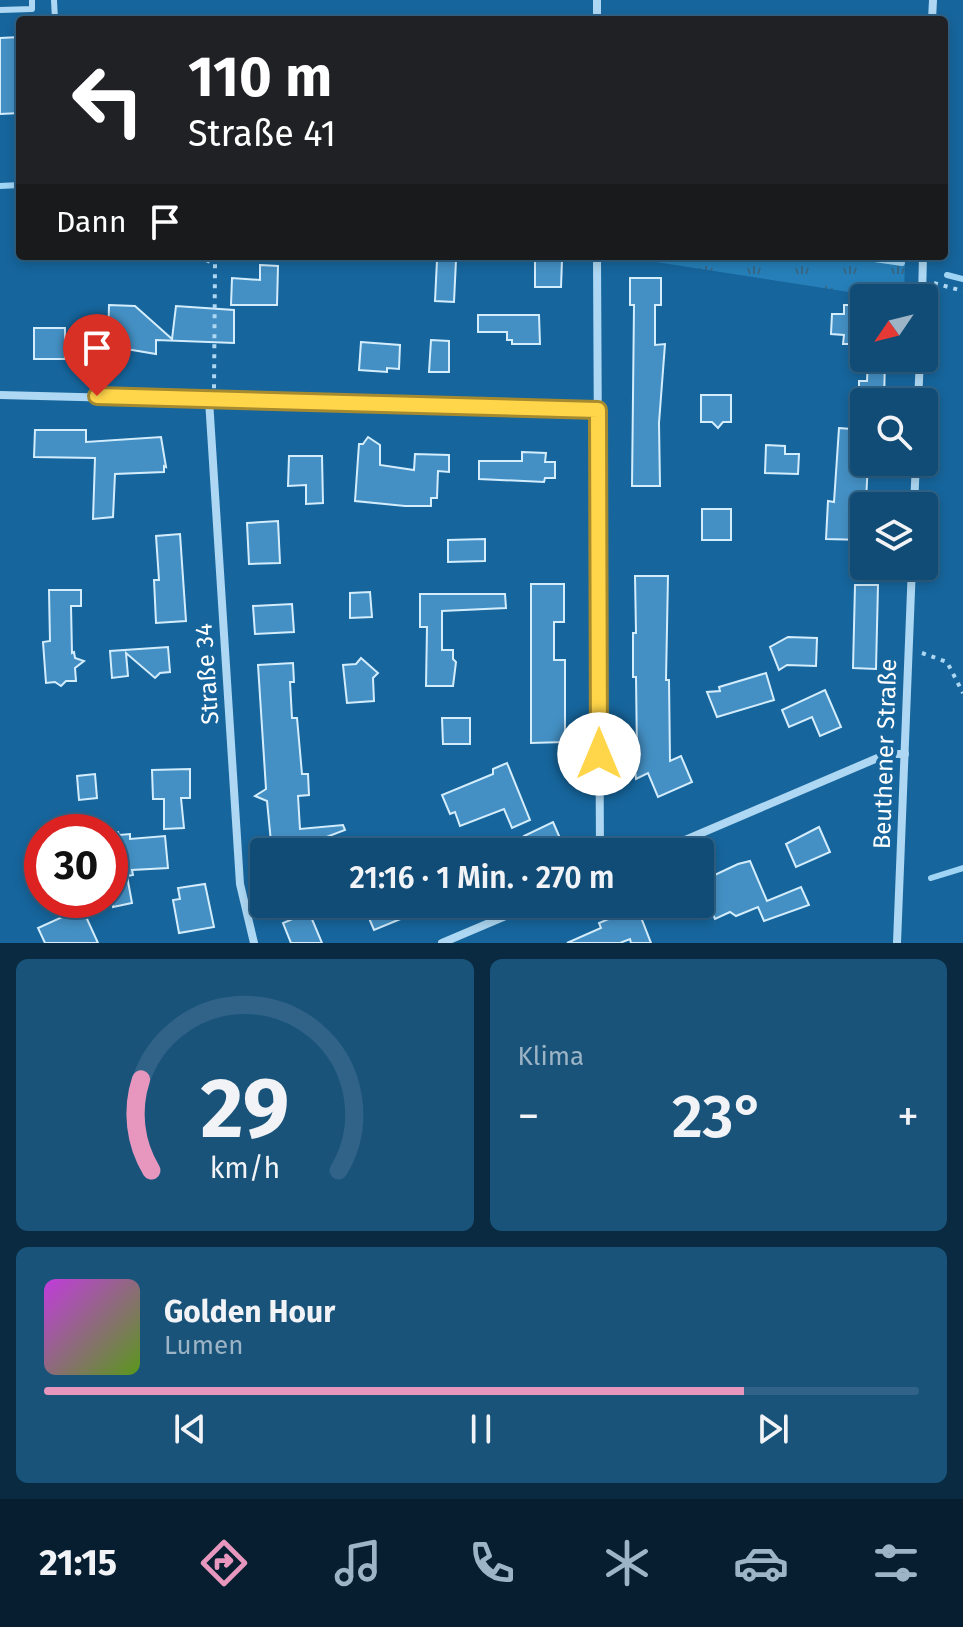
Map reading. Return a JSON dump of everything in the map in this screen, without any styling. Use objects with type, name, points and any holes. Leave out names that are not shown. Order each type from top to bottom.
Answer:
[{"type":"street","points":[[597,260],[600,838]]},
{"type":"street","points":[[922,284],[923,260]]},
{"type":"street","points":[[0,395],[598,410]]},
{"type":"street","name":"Straße 34","points":[[212,400],[240,884],[254,943]]},
{"type":"street","name":"Beuthener Straße","points":[[897,943],[911,580]]},
{"type":"street","points":[[690,838],[887,754],[905,754]]},
{"type":"street","points":[[442,943],[501,918]]},
{"type":"lane","points":[[0,10],[32,9],[32,0]]},
{"type":"path","points":[[206,260],[215,264],[212,400]]},
{"type":"path","points":[[922,280],[963,291]]},
{"type":"path","points":[[909,649],[947,662],[963,693]]},
{"type":"green space","points":[[643,260],[905,260],[904,284],[850,284],[850,292]]},
{"type":"building","points":[[16,37],[16,113],[0,114],[0,38]]},
{"type":"building","points":[[437,260],[456,260],[454,302],[435,301]]},
{"type":"building","points":[[535,260],[562,260],[561,287],[535,287]]},
{"type":"building","points":[[260,265],[278,266],[277,305],[231,305],[232,278],[260,280]]},
{"type":"building","points":[[630,278],[661,278],[661,305],[655,305],[655,345],[665,344],[659,423],[660,486],[632,486],[634,305],[630,305]]},
{"type":"building","points":[[109,305],[135,306],[172,339],[176,306],[234,310],[234,343],[156,340],[156,354],[108,346]]},
{"type":"building","points":[[844,305],[850,305],[850,344],[843,344],[844,335],[831,334],[832,314],[844,314]]},
{"type":"building","points":[[478,315],[539,315],[540,344],[512,344],[512,340],[507,340],[507,332],[478,332]]},
{"type":"building","points":[[34,328],[65,328],[65,359],[34,359]]},
{"type":"building","points":[[431,340],[449,341],[449,372],[429,372]]},
{"type":"building","points":[[361,342],[400,345],[399,369],[387,368],[387,372],[359,370]]},
{"type":"building","points":[[867,372],[885,372],[884,388],[859,388],[859,381],[867,381]]},
{"type":"building","points":[[701,395],[731,395],[731,422],[723,422],[718,428],[712,422],[701,422]]},
{"type":"building","points":[[839,428],[850,429],[850,476],[867,476],[866,492],[850,492],[850,540],[826,539],[828,501],[834,502]]},
{"type":"building","points":[[35,430],[86,430],[86,442],[161,437],[166,467],[164,472],[115,474],[113,517],[93,519],[95,458],[34,457]]},
{"type":"building","points":[[368,437],[380,445],[380,465],[414,470],[415,454],[449,455],[449,472],[438,471],[437,498],[431,498],[431,506],[355,501],[359,444],[363,444]]},
{"type":"building","points":[[766,445],[785,446],[785,454],[799,454],[798,474],[765,473]]},
{"type":"building","points":[[522,452],[546,453],[545,462],[555,462],[555,478],[545,478],[544,482],[479,479],[479,461],[522,461]]},
{"type":"building","points":[[289,456],[322,456],[323,503],[306,504],[306,485],[288,486]]},
{"type":"building","points":[[702,509],[731,509],[731,540],[702,540]]},
{"type":"building","points":[[278,521],[280,563],[249,564],[247,523]]},
{"type":"building","points":[[180,534],[186,621],[156,623],[154,580],[159,580],[156,536]]},
{"type":"building","points":[[485,539],[485,561],[448,562],[448,540]]},
{"type":"building","points":[[635,576],[668,576],[666,680],[669,680],[670,761],[681,756],[692,782],[658,797],[648,773],[636,779],[636,677],[633,677]]},
{"type":"building","points":[[531,584],[564,584],[564,622],[554,622],[554,660],[565,660],[565,742],[531,743]]},
{"type":"building","points":[[855,585],[878,585],[876,669],[853,668]]},
{"type":"building","points":[[49,590],[81,590],[81,606],[71,606],[72,653],[75,658],[84,661],[75,668],[76,681],[66,681],[61,686],[55,682],[46,683],[43,642],[50,641]]},
{"type":"building","points":[[370,592],[372,617],[350,618],[350,593]]},
{"type":"building","points":[[420,594],[505,594],[506,608],[442,611],[442,650],[453,650],[456,662],[453,686],[426,686],[427,627],[420,627]]},
{"type":"building","points":[[292,604],[294,632],[255,634],[253,606]]},
{"type":"building","points":[[788,637],[817,638],[816,666],[787,665],[779,670],[770,647]]},
{"type":"building","points":[[168,647],[170,672],[160,673],[155,678],[126,653],[128,676],[112,678],[110,651]]},
{"type":"building","points":[[361,658],[378,673],[373,678],[374,701],[347,703],[343,665],[356,664]]},
{"type":"building","points":[[293,663],[294,682],[290,682],[292,718],[297,718],[302,774],[308,774],[309,795],[298,796],[300,829],[343,825],[345,830],[324,838],[271,838],[267,801],[255,796],[266,789],[258,665]]},
{"type":"building","points":[[766,673],[774,700],[717,717],[707,692],[720,691],[719,687]]},
{"type":"building","points":[[825,690],[841,727],[820,736],[812,717],[789,727],[782,710]]},
{"type":"building","points":[[442,718],[470,718],[470,744],[443,744]]},
{"type":"building","points":[[507,763],[530,820],[512,828],[504,809],[460,826],[455,812],[450,814],[442,795],[493,774],[493,769]]},
{"type":"building","points":[[190,769],[190,798],[181,798],[184,828],[164,829],[164,799],[153,799],[152,770]]},
{"type":"building","points":[[95,774],[97,798],[79,800],[77,776]]},
{"type":"building","points":[[553,822],[560,838],[525,838]]},
{"type":"building","points":[[819,827],[830,852],[796,867],[786,844]]},
{"type":"building","points":[[128,834],[130,839],[165,836],[168,868],[132,870],[133,875],[128,876]]},
{"type":"building","points":[[750,861],[767,901],[801,887],[809,905],[764,921],[758,907],[736,916],[730,912],[715,919],[714,875]]},
{"type":"building","points":[[128,881],[132,903],[128,904]]},
{"type":"building","points":[[205,884],[214,927],[179,933],[173,900],[180,899],[178,888]]},
{"type":"building","points":[[60,918],[87,918],[98,943],[45,943],[38,928]]},
{"type":"building","points":[[295,918],[312,918],[322,943],[291,943],[283,923]]},
{"type":"building","points":[[369,918],[403,918],[374,930]]},
{"type":"building","points":[[611,918],[641,918],[651,943],[631,943],[630,939],[620,943],[567,943],[601,928],[599,923]]},
{"type":"waterway","points":[[0,186],[16,185]]},
{"type":"waterway","points":[[881,260],[902,263]]},
{"type":"waterway","points":[[947,275],[963,279]]},
{"type":"waterway","points":[[931,878],[963,868]]},
{"type":"route","points":[[97,396],[598,410],[599,754]]}]
